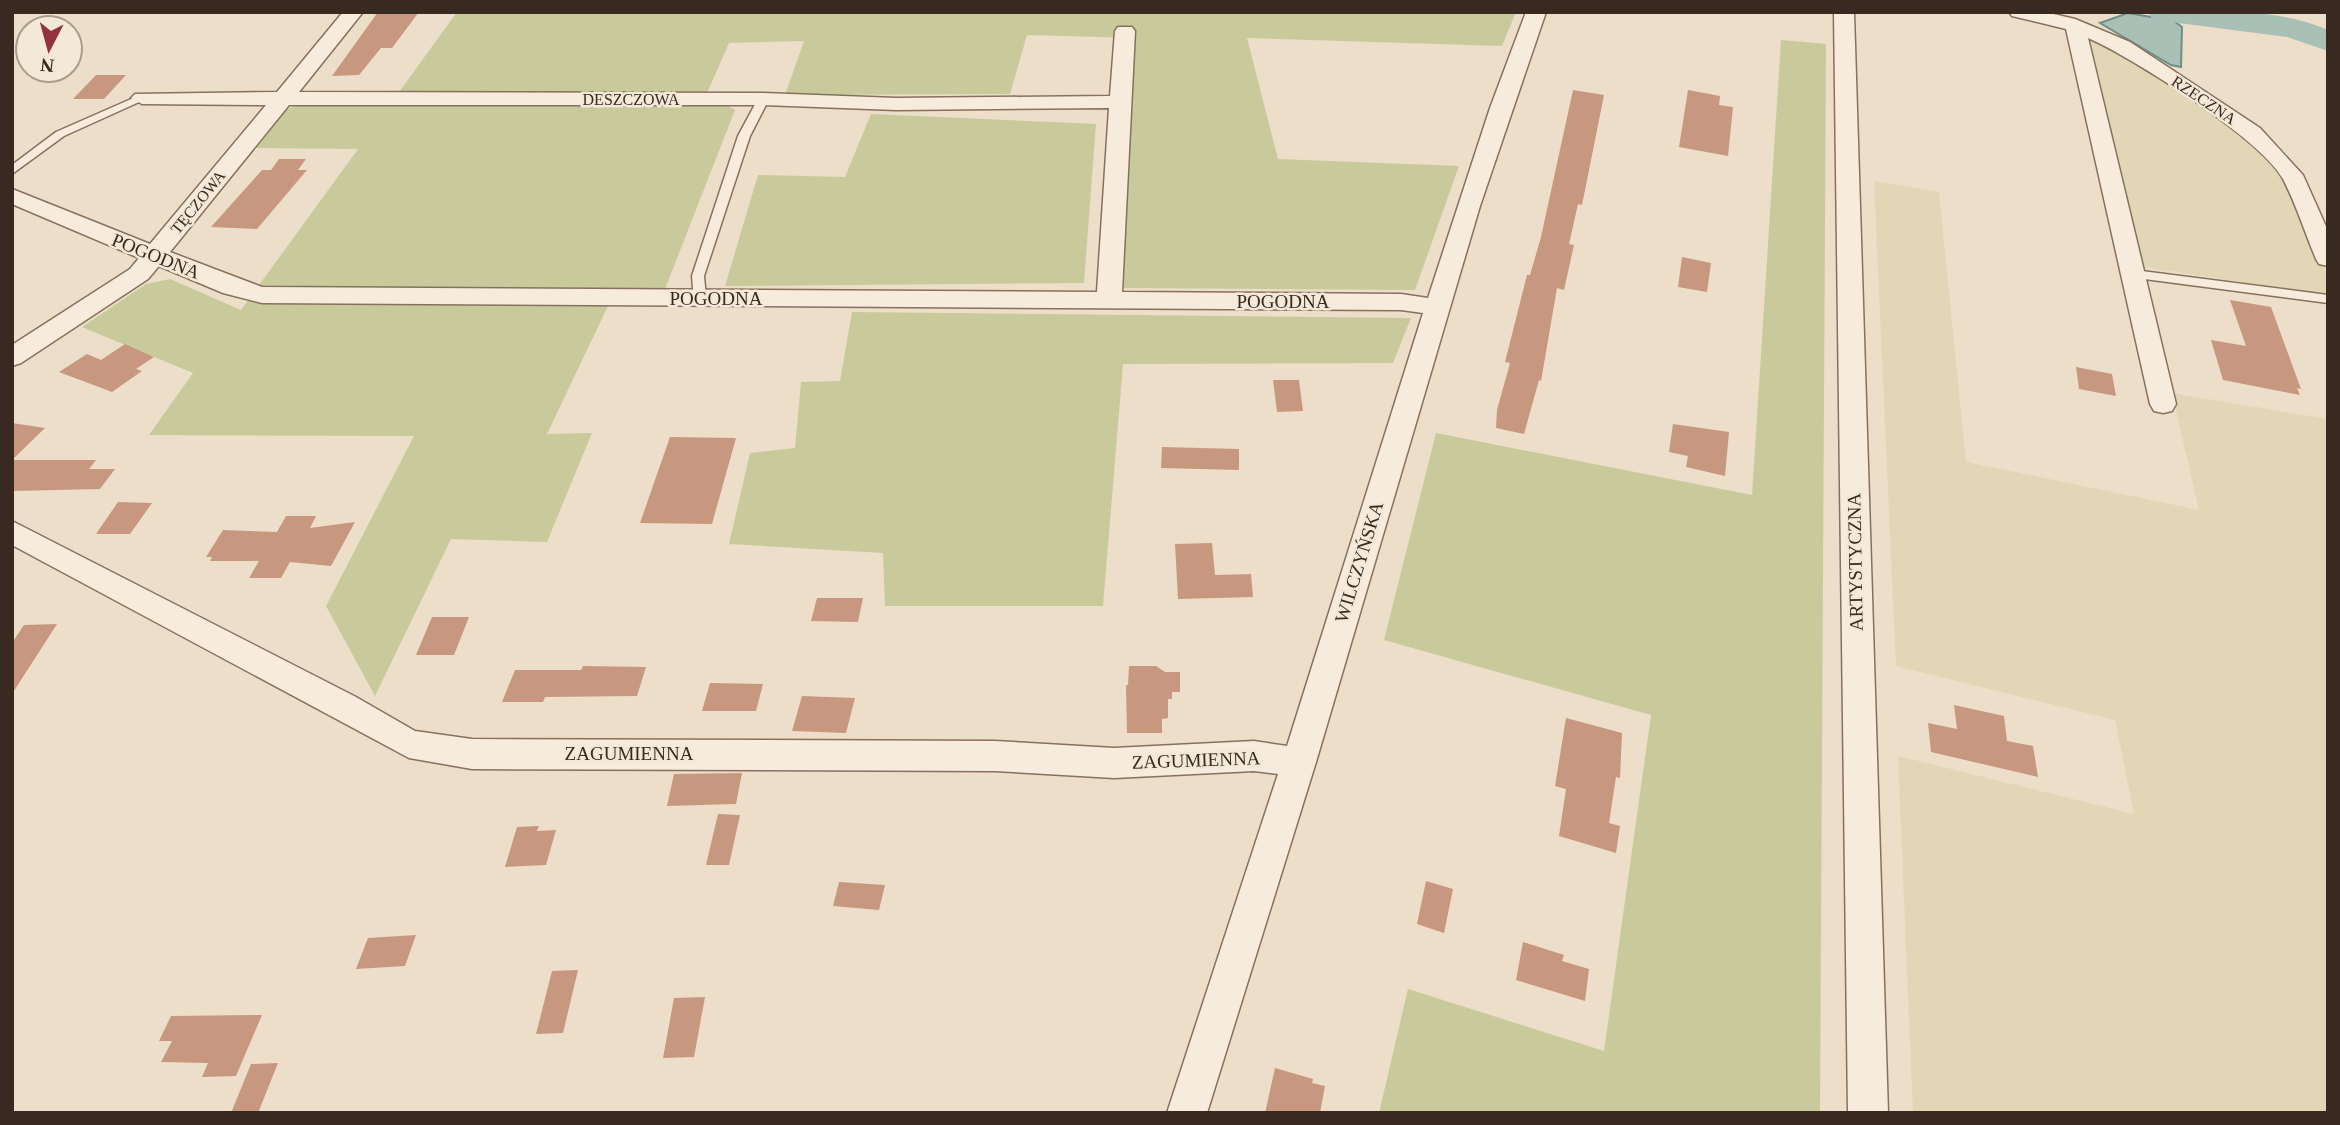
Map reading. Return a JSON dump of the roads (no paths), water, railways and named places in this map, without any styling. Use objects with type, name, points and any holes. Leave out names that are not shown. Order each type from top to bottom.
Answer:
[{"type":"street","name":"TĘCZOWA","points":[[12,357],[139,274],[353,12]]},
{"type":"street","name":"WILCZYŃSKA","points":[[1187,1113],[1299,762],[1438,307],[1517,60],[1536,12]]},
{"type":"street","name":"ARTYSTYCZNA","points":[[1844,12],[1868,1113]]},
{"type":"street","name":"RZECZNA","points":[[2019,12],[2075,25],[2123,46],[2268,146],[2292,175],[2328,259]]},
{"type":"street","points":[[2075,25],[2163,404]]},
{"type":"street","points":[[1109,300],[1125,31]]},
{"type":"street","name":"DESZCZOWA","points":[[142,98],[763,99],[895,104],[1120,102]]},
{"type":"street","name":"POGODNA","points":[[12,196],[232,287],[262,295],[1401,302],[1438,307]]},
{"type":"street","name":"ZAGUMIENNA","points":[[12,532],[345,707],[409,744],[472,754],[995,756],[1114,763],[1254,756],[1299,762]]},
{"type":"lane","points":[[12,171],[60,134],[142,98]]},
{"type":"lane","points":[[699,298],[698,276],[744,136],[763,99]]},
{"type":"lane","points":[[2134,274],[2328,299]]},
{"type":"waterway","points":[[2163,12],[2287,28],[2306,32],[2328,42]]}]
